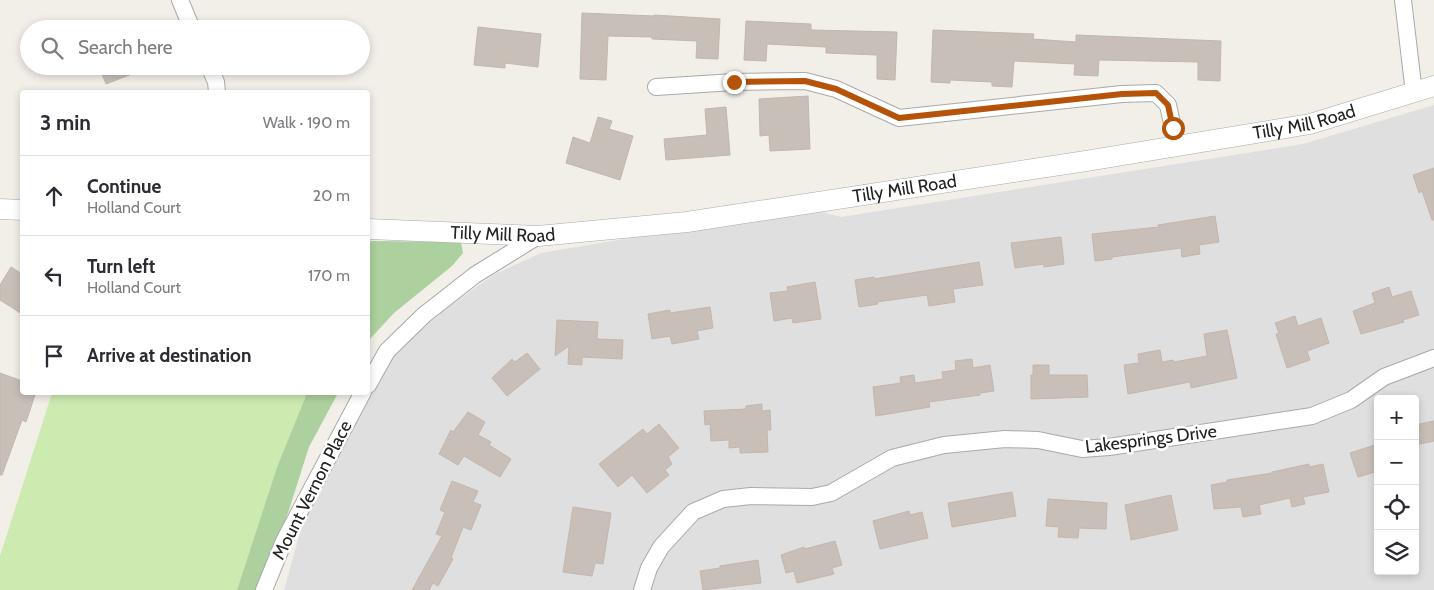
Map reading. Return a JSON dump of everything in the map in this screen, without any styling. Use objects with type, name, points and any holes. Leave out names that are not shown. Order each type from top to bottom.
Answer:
[{"type":"street","points":[[180,0],[188,20]]},
{"type":"street","points":[[1403,0],[1414,93]]},
{"type":"street","points":[[213,75],[217,90]]},
{"type":"street","points":[[656,87],[734,82],[805,81],[836,89],[899,118],[1122,94],[1156,93],[1168,105],[1177,146]]},
{"type":"street","name":"Tilly Mill Road","points":[[370,229],[538,236],[687,222],[1310,124],[1434,86]]},
{"type":"street","points":[[0,209],[20,210]]},
{"type":"street","points":[[370,381],[387,351],[424,315],[475,275],[538,236]]},
{"type":"street","name":"Lakesprings Drive","points":[[642,590],[649,568],[661,547],[693,512],[723,499],[751,496],[812,497],[831,493],[892,458],[944,445],[1005,439],[1038,440],[1082,449],[1109,447],[1312,416],[1351,400],[1384,377],[1434,358]]},
{"type":"street","name":"Mount Vernon Place","points":[[264,590],[284,541],[361,395]]},
{"type":"shaded area","points":[[1434,105],[1434,590],[284,590],[306,511],[395,354],[441,312],[495,274],[541,253],[636,237],[818,211],[841,217],[1303,144]]},
{"type":"green space","points":[[371,241],[461,242],[463,253],[452,266],[394,313],[370,339]]},
{"type":"green space","points":[[51,395],[306,395],[277,467],[237,590],[0,590],[0,556]]},
{"type":"green space","points":[[306,395],[337,395],[309,447],[288,513],[256,590],[237,590],[277,467]]},
{"type":"building","points":[[582,13],[720,19],[718,59],[696,58],[697,41],[608,36],[606,80],[580,79]]},
{"type":"building","points":[[746,21],[811,24],[811,30],[897,32],[895,80],[877,79],[877,55],[826,53],[826,47],[767,44],[766,61],[744,60]]},
{"type":"building","points":[[478,27],[541,34],[538,67],[505,63],[505,68],[474,65]]},
{"type":"building","points":[[933,30],[1034,34],[1033,39],[1076,42],[1076,35],[1221,41],[1220,81],[1198,80],[1198,62],[1099,60],[1098,76],[1074,75],[1075,64],[1014,61],[1012,87],[992,86],[992,82],[950,80],[950,83],[931,82]]},
{"type":"building","points":[[102,75],[129,75],[106,84]]},
{"type":"building","points":[[808,96],[810,149],[770,151],[769,135],[760,136],[759,99]]},
{"type":"building","points":[[726,107],[730,155],[666,160],[664,139],[707,135],[705,109]]},
{"type":"building","points":[[598,117],[612,121],[609,129],[633,136],[620,180],[566,163],[573,137],[590,143]]},
{"type":"building","points":[[1434,168],[1434,220],[1432,220],[1422,191],[1419,193],[1413,175]]},
{"type":"building","points":[[1215,216],[1219,242],[1199,245],[1200,254],[1182,257],[1181,248],[1095,261],[1092,234],[1159,227],[1158,225]]},
{"type":"building","points":[[1061,237],[1064,264],[1044,267],[1044,264],[1015,268],[1011,243]]},
{"type":"building","points":[[979,262],[983,285],[953,289],[955,302],[929,306],[927,295],[877,302],[878,304],[859,307],[855,280],[874,277],[874,279]]},
{"type":"building","points":[[11,267],[20,273],[20,313],[0,300],[0,285]]},
{"type":"building","points":[[815,282],[821,319],[793,323],[792,318],[774,321],[770,293],[788,291],[787,287]]},
{"type":"building","points":[[1389,287],[1392,297],[1411,291],[1419,315],[1403,320],[1404,322],[1361,334],[1353,311],[1375,303],[1372,293]]},
{"type":"building","points":[[710,307],[713,328],[697,331],[699,339],[672,344],[670,336],[652,339],[648,314],[670,310],[670,313]]},
{"type":"building","points":[[1295,316],[1298,326],[1321,318],[1329,343],[1307,351],[1310,360],[1287,368],[1276,334],[1279,333],[1275,323]]},
{"type":"building","points":[[557,320],[598,322],[597,339],[623,340],[622,359],[582,357],[582,365],[568,364],[569,346],[555,356]]},
{"type":"building","points":[[1227,330],[1237,378],[1191,388],[1190,382],[1128,394],[1124,365],[1139,363],[1138,354],[1160,350],[1162,362],[1173,360],[1174,362],[1207,356],[1204,334]]},
{"type":"building","points":[[527,353],[540,369],[507,396],[492,378],[512,359],[515,362]]},
{"type":"building","points":[[972,359],[973,368],[990,365],[994,391],[980,393],[980,395],[929,402],[930,407],[876,416],[873,387],[901,383],[900,377],[914,375],[915,383],[943,379],[942,372],[956,370],[955,361]]},
{"type":"building","points":[[1033,365],[1049,365],[1049,375],[1087,375],[1088,397],[1031,399]]},
{"type":"building","points":[[0,373],[20,380],[20,395],[35,395],[26,422],[22,420],[2,475],[0,475]]},
{"type":"building","points":[[762,404],[762,411],[770,410],[771,430],[767,430],[768,452],[740,453],[740,447],[729,448],[729,440],[711,441],[710,424],[705,425],[704,411],[746,409],[746,406]]},
{"type":"building","points":[[468,412],[485,422],[478,435],[491,442],[489,445],[511,459],[500,477],[464,456],[458,465],[439,454],[451,430],[453,432]]},
{"type":"building","points":[[1434,421],[1434,441],[1419,444],[1419,424]]},
{"type":"building","points":[[659,424],[679,448],[668,457],[672,464],[665,470],[669,475],[647,493],[632,475],[618,487],[599,464],[643,429],[647,434]]},
{"type":"building","points":[[1374,445],[1374,472],[1358,477],[1350,453]]},
{"type":"building","points":[[1309,464],[1309,467],[1323,464],[1329,492],[1303,497],[1305,504],[1292,507],[1290,498],[1259,505],[1261,514],[1243,517],[1241,507],[1214,509],[1211,485],[1227,482],[1227,480],[1272,473]]},
{"type":"building","points":[[452,481],[478,491],[473,502],[481,505],[471,530],[463,527],[451,558],[453,559],[438,586],[433,583],[429,590],[412,590],[442,536],[436,534],[445,512],[440,510]]},
{"type":"building","points":[[1012,492],[1016,516],[952,527],[948,503]]},
{"type":"building","points":[[1171,495],[1178,530],[1131,540],[1125,505]]},
{"type":"building","points":[[1048,499],[1107,503],[1106,529],[1079,528],[1078,538],[1058,537],[1059,527],[1046,526]]},
{"type":"building","points":[[573,507],[611,513],[603,564],[595,563],[592,576],[563,572]]},
{"type":"building","points":[[909,511],[910,515],[922,512],[928,538],[880,549],[873,521]]},
{"type":"building","points":[[835,541],[842,565],[832,568],[834,574],[797,583],[794,571],[786,573],[781,555],[804,547],[805,549]]},
{"type":"building","points":[[758,560],[761,583],[703,590],[700,571]]},
{"type":"route","points":[[734,82],[805,81],[836,89],[899,118],[1122,94],[1156,93],[1168,105],[1173,128]]}]
